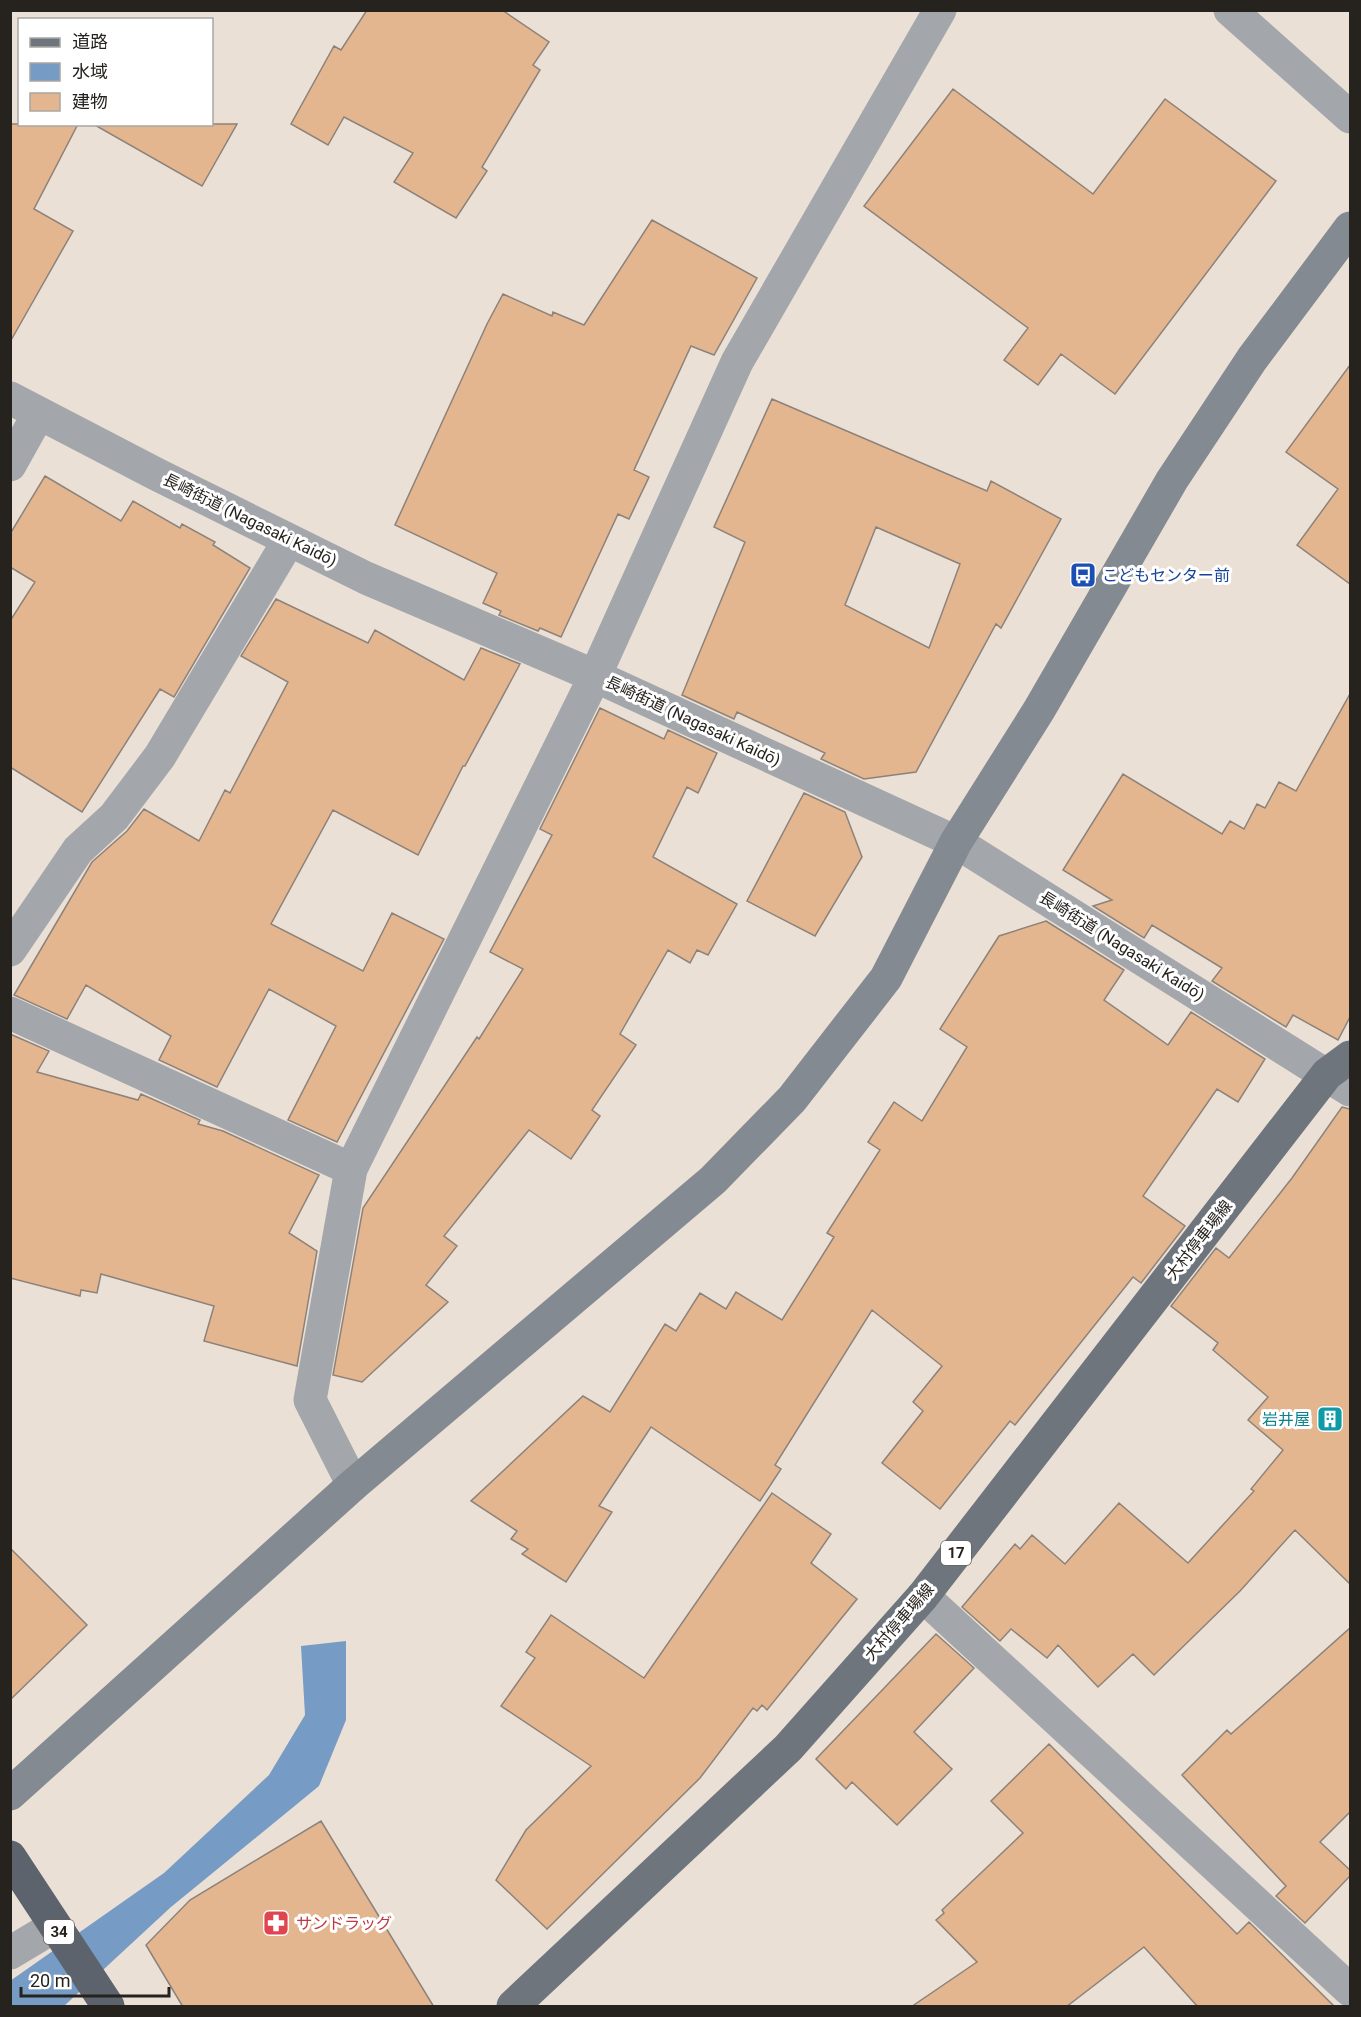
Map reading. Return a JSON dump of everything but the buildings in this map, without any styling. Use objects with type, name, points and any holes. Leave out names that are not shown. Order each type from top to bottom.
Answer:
[{"type":"highway","name":"34","points":[[10,1857],[108,2007]]},
{"type":"main road","name":"大村停車場線","points":[[513,2007],[788,1748],[923,1596],[1343,1074]]},
{"type":"street","points":[[353,1485],[310,1400],[351,1169],[595,676],[737,362],[940,10]]},
{"type":"street","points":[[1230,10],[1350,117]]},
{"type":"street","points":[[10,1794],[353,1485],[713,1180],[792,1099],[886,978],[956,842],[1039,710],[1172,480],[1252,359],[1350,228]]},
{"type":"street","name":"長崎街道 (Nagasaki Kaidō)","points":[[10,398],[366,578],[595,676],[956,842],[1343,1074]]},
{"type":"street","points":[[10,465],[39,413]]},
{"type":"street","points":[[10,950],[78,850],[114,817],[160,756],[289,540]]},
{"type":"street","points":[[10,1013],[351,1169]]},
{"type":"street","points":[[923,1596],[1350,1990]]},
{"type":"street","points":[[10,1953],[55,1926]]},
{"type":"water","points":[[346,1641],[346,1720],[319,1786],[171,1907],[64,2006],[11,2006],[10,1981],[164,1873],[269,1775],[305,1715],[301,1646]]},
{"type":"place","name":"こどもセンター前","points":[[1083,575]]},
{"type":"place","name":"岩井屋","points":[[1330,1419]]},
{"type":"place","name":"サンドラッグ","points":[[276,1923]]}]
